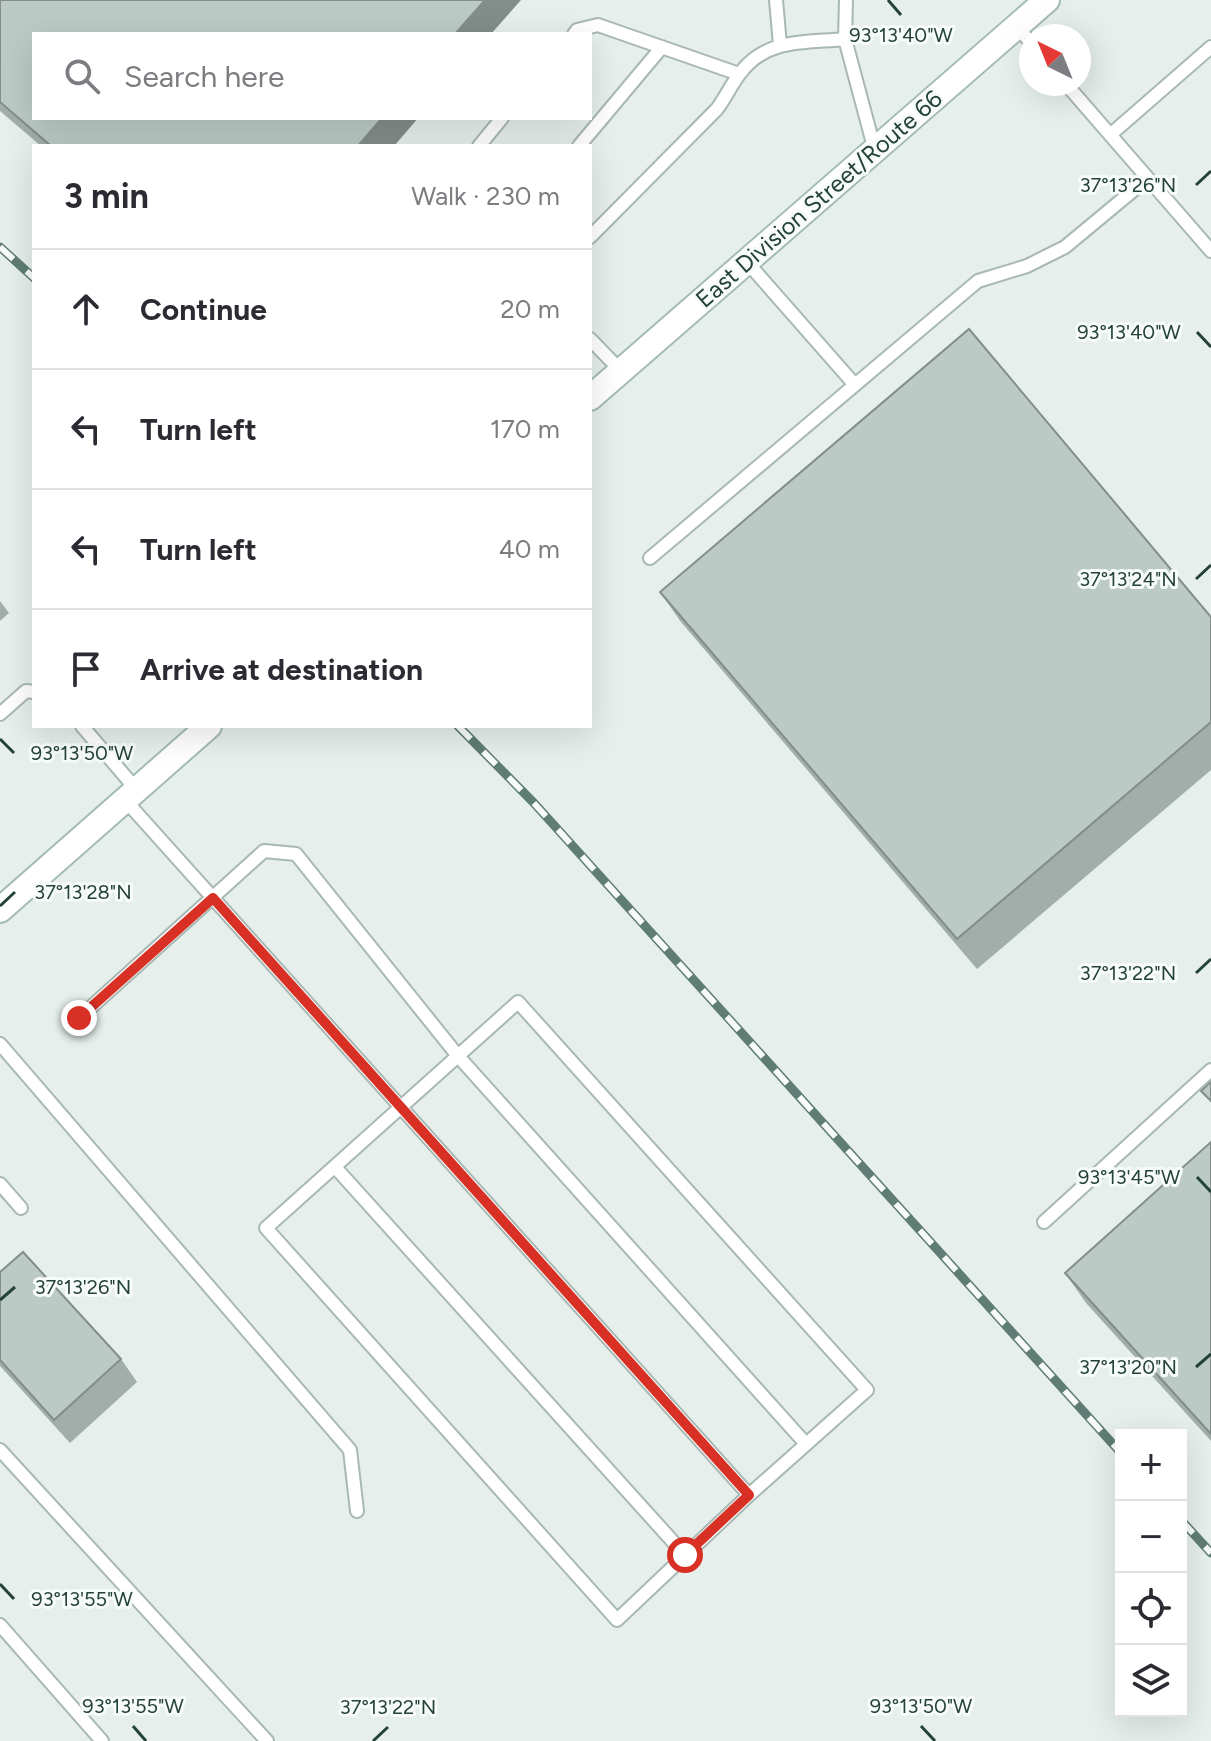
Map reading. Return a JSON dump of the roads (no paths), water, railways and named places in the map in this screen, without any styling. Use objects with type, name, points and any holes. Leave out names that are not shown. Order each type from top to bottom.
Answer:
[{"type":"main road","name":"East Division Street/Route 66","points":[[1031,24],[1047,0]]},
{"type":"main road","name":"East Division Street/Route 66","points":[[592,396],[875,151],[1019,38]]},
{"type":"main road","points":[[0,910],[207,728]]},
{"type":"lane","points":[[776,0],[780,45]]},
{"type":"lane","points":[[846,0],[845,39],[875,151]]},
{"type":"lane","points":[[576,32],[598,25],[739,74]]},
{"type":"lane","points":[[592,235],[717,109],[731,92],[739,74],[771,46],[845,39]]},
{"type":"lane","points":[[581,144],[662,47]]},
{"type":"lane","points":[[1110,135],[1211,47]]},
{"type":"lane","points":[[1076,96],[1211,251]]},
{"type":"lane","points":[[481,144],[500,120]]},
{"type":"lane","points":[[650,558],[978,281],[1027,266],[1065,247],[1147,179]]},
{"type":"lane","points":[[747,262],[855,385]]},
{"type":"lane","points":[[592,341],[621,371]]},
{"type":"lane","points":[[0,714],[26,691],[32,692]]},
{"type":"lane","points":[[83,728],[213,898],[749,1495]]},
{"type":"lane","points":[[79,1018],[264,851],[296,854],[458,1056],[806,1444]]},
{"type":"lane","points":[[518,1002],[867,1390],[749,1495],[617,1620],[266,1228],[458,1056],[518,1002]]},
{"type":"lane","points":[[2,1051],[350,1450],[357,1511]]},
{"type":"lane","points":[[1044,1222],[1211,1070]]},
{"type":"lane","points":[[335,1167],[685,1555]]},
{"type":"lane","points":[[0,1184],[21,1208]]},
{"type":"lane","points":[[0,1450],[267,1741]]},
{"type":"lane","points":[[0,1625],[102,1741]]},
{"type":"railway","points":[[0,247],[32,276]]},
{"type":"railway","points":[[460,728],[533,802],[1115,1446]]},
{"type":"railway","points":[[1187,1527],[1211,1553]]}]
